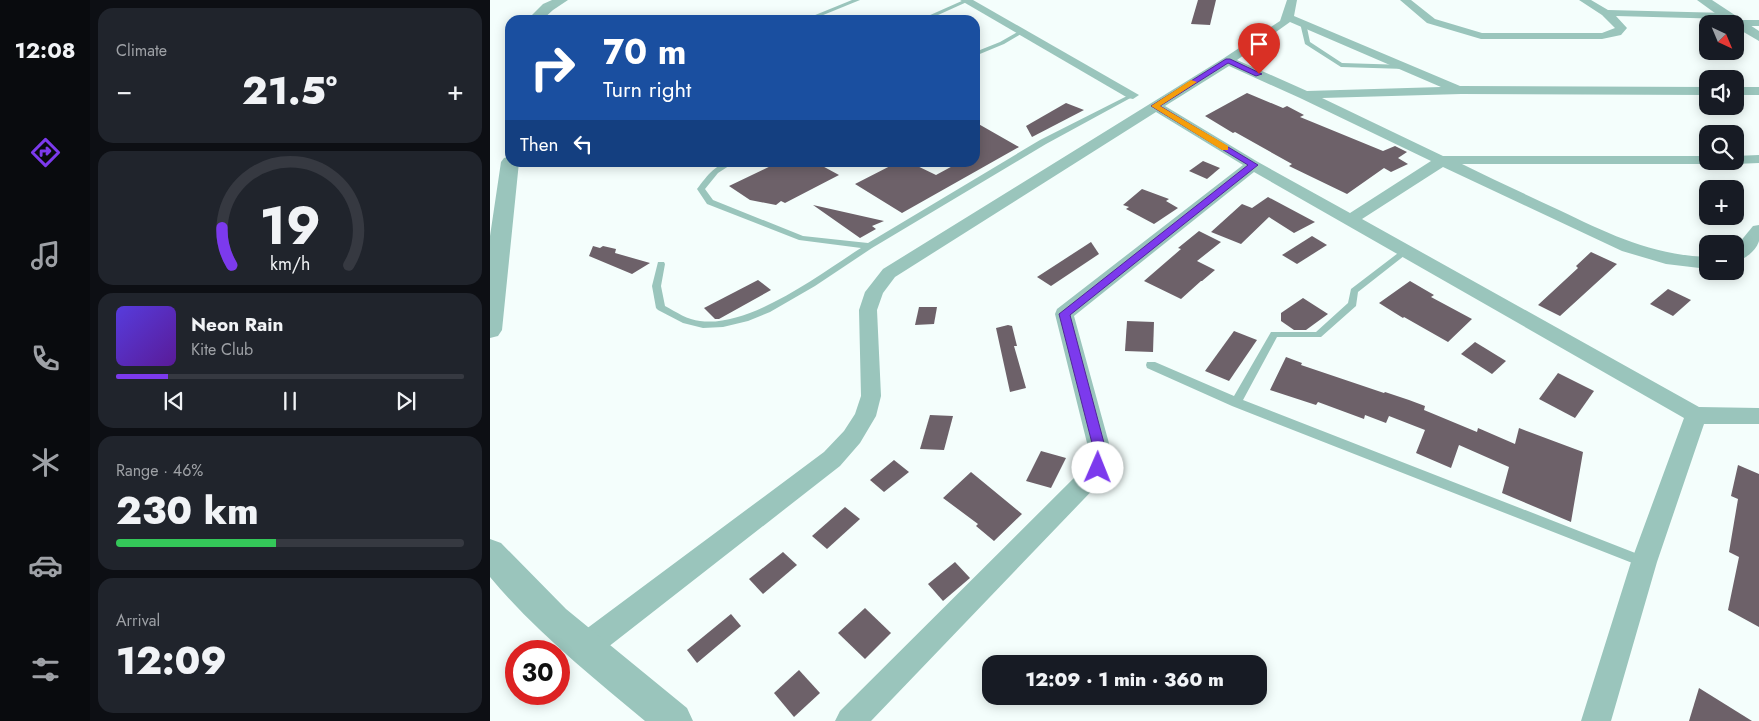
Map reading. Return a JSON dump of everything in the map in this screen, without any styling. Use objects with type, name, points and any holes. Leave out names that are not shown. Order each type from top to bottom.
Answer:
[{"type":"street","points":[[539,15],[548,7],[562,0]]},
{"type":"street","points":[[966,0],[1133,95]]},
{"type":"street","points":[[1405,0],[1431,21],[1480,36],[1602,36],[1617,33],[1621,28],[1606,13],[1584,0]]},
{"type":"street","points":[[1704,0],[1726,15]]},
{"type":"street","points":[[1606,13],[1699,17]]},
{"type":"street","points":[[584,648],[832,459],[852,437],[865,416],[871,396],[868,310],[874,292],[889,273],[1228,61],[1284,23],[1294,14],[1461,90]]},
{"type":"street","points":[[1744,21],[1759,23]]},
{"type":"street","points":[[1744,27],[1759,37]]},
{"type":"street","points":[[1228,61],[1444,160],[1632,250],[1679,262],[1699,263]]},
{"type":"street","points":[[1305,95],[1461,90],[1699,91]]},
{"type":"street","points":[[1744,91],[1759,91]]},
{"type":"street","points":[[1155,106],[1253,165],[1696,415],[1759,416]]},
{"type":"street","points":[[1351,219],[1444,160],[1699,160]]},
{"type":"street","points":[[1744,160],[1759,160]]},
{"type":"street","points":[[850,721],[1098,468],[1101,458],[1099,447],[1064,314],[1253,165]]},
{"type":"street","points":[[490,330],[494,277],[509,167]]},
{"type":"street","points":[[1744,250],[1759,230]]},
{"type":"street","points":[[1596,721],[1644,562],[1696,415]]},
{"type":"street","points":[[494,566],[584,648],[674,721]]},
{"type":"lane","points":[[819,15],[857,0]]},
{"type":"lane","points":[[933,15],[966,0]]},
{"type":"lane","points":[[1294,14],[1307,43],[1341,65],[1405,66]]},
{"type":"lane","points":[[980,52],[1023,31]]},
{"type":"lane","points":[[661,264],[655,282],[656,294],[661,308],[680,318],[702,325],[728,324],[754,316],[1043,142],[1133,95]]},
{"type":"lane","points":[[723,167],[715,171],[701,189],[710,202],[802,238],[869,246]]},
{"type":"lane","points":[[1236,402],[1274,334],[1318,334],[1352,304],[1354,291],[1406,250]]},
{"type":"lane","points":[[1151,365],[1236,402],[1644,562]]},
{"type":"building","points":[[1198,0],[1216,0],[1210,25],[1191,24]]},
{"type":"building","points":[[1247,93],[1283,108],[1287,106],[1304,115],[1300,117],[1383,151],[1395,146],[1407,152],[1398,158],[1408,164],[1391,172],[1384,168],[1347,194],[1289,166],[1292,164],[1205,116]]},
{"type":"building","points":[[1066,103],[1084,110],[1032,137],[1026,126]]},
{"type":"building","points":[[980,125],[1019,147],[902,213],[855,184],[888,167],[919,167],[936,175],[951,167],[980,167]]},
{"type":"building","points":[[1203,161],[1220,168],[1207,179],[1189,171]]},
{"type":"building","points":[[769,167],[824,167],[839,175],[785,203],[781,201],[776,205],[750,200],[729,186]]},
{"type":"building","points":[[1142,189],[1169,199],[1166,201],[1178,208],[1154,224],[1126,209],[1129,207],[1123,205]]},
{"type":"building","points":[[1268,197],[1315,222],[1294,233],[1269,217],[1241,244],[1211,232],[1242,204],[1252,208]]},
{"type":"building","points":[[813,205],[884,221],[872,226],[876,229],[860,238]]},
{"type":"building","points":[[1199,231],[1221,242],[1197,261],[1215,270],[1181,299],[1144,281],[1181,249],[1178,248]]},
{"type":"building","points":[[1312,236],[1327,245],[1297,264],[1282,255]]},
{"type":"building","points":[[1091,242],[1099,254],[1051,286],[1037,277]]},
{"type":"building","points":[[593,246],[616,249],[615,253],[650,263],[632,274],[589,256]]},
{"type":"building","points":[[1591,252],[1617,264],[1560,316],[1538,305],[1578,268],[1576,266]]},
{"type":"building","points":[[758,280],[771,290],[719,319],[715,319],[704,308]]},
{"type":"building","points":[[1410,281],[1434,295],[1431,297],[1472,319],[1448,342],[1379,303]]},
{"type":"building","points":[[1668,289],[1691,300],[1673,316],[1650,304]]},
{"type":"building","points":[[1303,298],[1328,314],[1306,330],[1294,330],[1281,321],[1281,313]]},
{"type":"building","points":[[919,307],[937,307],[934,324],[915,325]]},
{"type":"building","points":[[1127,321],[1154,322],[1153,352],[1125,351]]},
{"type":"building","points":[[1012,326],[1017,346],[1014,346],[1026,388],[1010,392],[996,328]]},
{"type":"building","points":[[1234,331],[1257,340],[1229,381],[1205,371]]},
{"type":"building","points":[[1475,342],[1506,361],[1492,374],[1461,354]]},
{"type":"building","points":[[1286,357],[1302,363],[1301,365],[1425,406],[1424,410],[1477,432],[1478,428],[1515,444],[1519,428],[1583,452],[1571,522],[1502,493],[1509,467],[1459,445],[1451,468],[1416,453],[1425,430],[1389,416],[1386,423],[1365,415],[1364,419],[1318,402],[1316,405],[1270,390]]},
{"type":"building","points":[[1558,373],[1594,391],[1575,418],[1539,399]]},
{"type":"building","points":[[930,415],[953,416],[944,450],[920,449]]},
{"type":"building","points":[[1041,451],[1066,458],[1051,488],[1026,481]]},
{"type":"building","points":[[894,460],[909,472],[884,492],[870,480]]},
{"type":"building","points":[[1738,465],[1759,474],[1759,627],[1728,610],[1739,557],[1729,552],[1738,499],[1731,496]]},
{"type":"building","points":[[971,472],[1022,514],[994,541],[976,526],[978,524],[943,498]]},
{"type":"building","points":[[845,507],[860,519],[827,549],[812,536]]},
{"type":"building","points":[[783,552],[797,565],[763,594],[749,579]]},
{"type":"building","points":[[955,562],[970,578],[943,601],[928,584]]},
{"type":"building","points":[[865,608],[891,633],[865,659],[838,633]]},
{"type":"building","points":[[731,614],[741,626],[697,663],[687,650]]},
{"type":"building","points":[[799,670],[820,693],[794,717],[774,693]]},
{"type":"building","points":[[1699,688],[1752,721],[1689,721]]},
{"type":"slow traffic","points":[[1194,82],[1155,106],[1225,148]]},
{"type":"route","points":[[1098,468],[1101,458],[1099,447],[1064,314],[1253,165],[1155,106],[1228,61],[1259,74]]}]
